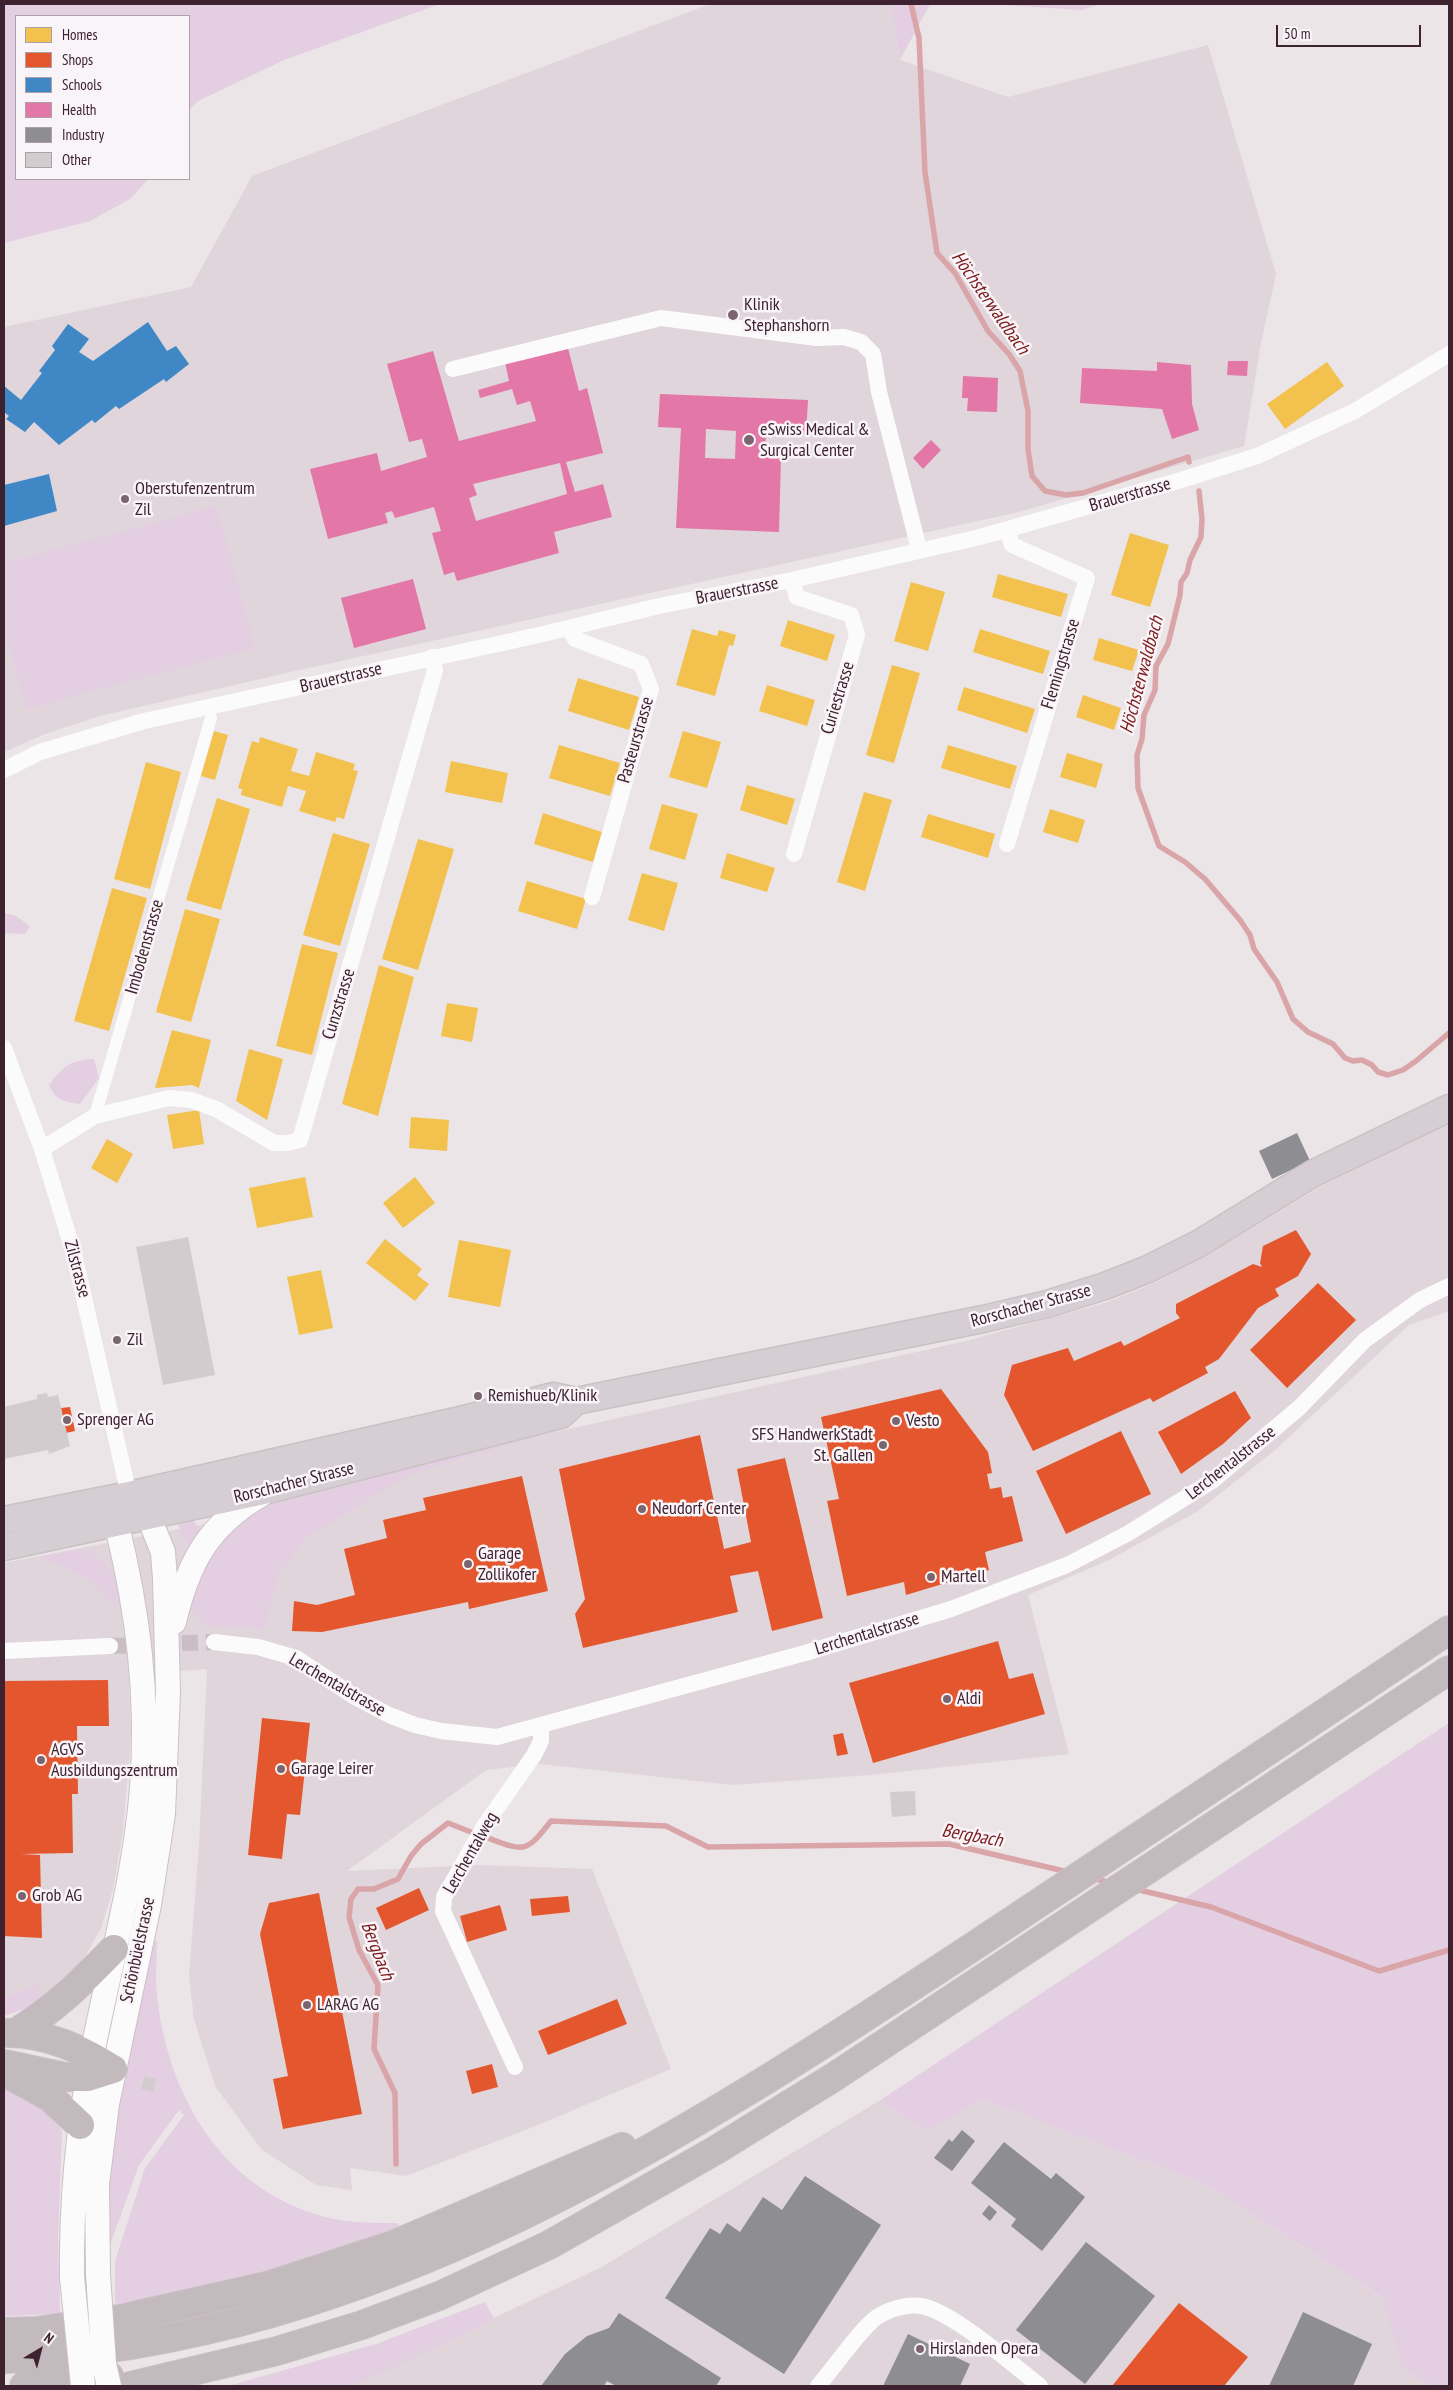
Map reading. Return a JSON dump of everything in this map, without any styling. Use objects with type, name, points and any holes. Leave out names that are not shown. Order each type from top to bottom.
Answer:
[{"type":"highway","points":[[4,2359],[124,2346],[216,2328],[339,2292],[412,2266],[525,2216],[631,2161],[745,2094],[922,1980],[1449,1630]]},
{"type":"highway","points":[[130,2386],[319,2339],[457,2288],[550,2244],[716,2150],[920,2021],[1449,1670]]},
{"type":"highway","points":[[10,2033],[47,2014],[71,1994],[114,1949]]},
{"type":"highway","points":[[10,2033],[59,2041],[98,2067]]},
{"type":"highway","points":[[4,2064],[65,2077],[98,2067]]},
{"type":"highway","points":[[4,2072],[17,2077],[50,2097],[80,2125]]},
{"type":"highway","points":[[4,2332],[38,2331],[125,2318],[212,2300],[318,2270],[393,2245],[745,2094]]},
{"type":"highway","points":[[24,2386],[171,2369],[212,2367]]},
{"type":"main road","name":"Rorschacher Strasse","points":[[4,1520],[129,1495],[456,1421],[553,1396],[576,1400],[984,1320],[1047,1304],[1105,1286],[1148,1269],[1198,1244],[1312,1174],[1449,1108]]},
{"type":"main road","name":"Rorschacher Strasse","points":[[4,1547],[268,1490],[562,1415],[576,1400]]},
{"type":"main road","points":[[168,1651],[181,1593],[193,1561],[211,1534],[240,1506],[268,1490]]},
{"type":"main road","points":[[116,1522],[129,1495],[148,1515]]},
{"type":"main road","name":"Schönbüelstrasse","points":[[84,2386],[72,2277],[71,2226],[80,2125],[149,1905],[163,1814],[168,1740],[168,1651],[162,1552],[148,1515]]},
{"type":"main road","name":"Schönbüelstrasse","points":[[109,2386],[104,2364],[98,2274],[98,2067],[114,1949],[136,1843],[142,1788],[144,1743],[142,1654],[133,1596],[116,1522]]},
{"type":"street","points":[[452,369],[661,318],[817,338],[844,337],[861,342],[873,354],[879,392],[919,549]]},
{"type":"street","name":"Brauerstrasse","points":[[4,770],[40,752],[144,721],[569,628],[659,606],[792,580],[1007,530],[1257,456],[1355,411],[1449,354]]},
{"type":"street","name":"Flemingstrasse","points":[[1007,530],[1012,544],[1087,578],[1007,844]]},
{"type":"street","name":"Curiestrasse","points":[[792,580],[797,597],[851,615],[857,635],[794,854]]},
{"type":"street","name":"Pasteurstrasse","points":[[569,628],[575,639],[640,664],[651,689],[592,897]]},
{"type":"street","name":"Cunzstrasse","points":[[95,1116],[169,1098],[191,1100],[216,1109],[257,1135],[274,1143],[288,1143],[300,1140],[432,679],[434,670],[432,658]]},
{"type":"street","name":"Imbodenstrasse","points":[[95,1116],[211,718]]},
{"type":"street","name":"Zilstrasse","points":[[4,1048],[42,1149],[74,1254],[129,1495]]},
{"type":"street","points":[[42,1149],[95,1116]]},
{"type":"street","name":"Lerchentalstrasse","points":[[214,1642],[258,1647],[296,1658],[355,1697],[389,1715],[415,1725],[441,1731],[498,1737],[951,1609],[1089,1554],[1135,1529],[1212,1481],[1299,1408],[1365,1340],[1420,1300],[1449,1286]]},
{"type":"street","points":[[4,1651],[110,1646]]},
{"type":"street","name":"Lerchentalweg","points":[[515,2067],[443,1911],[444,1897],[485,1826],[534,1755],[541,1741],[541,1726]]},
{"type":"street","points":[[818,2386],[876,2318],[904,2306],[920,2306],[938,2312],[954,2321],[1040,2386]]},
{"type":"shaded area","points":[[4,4],[440,4],[284,60],[198,101],[190,109],[190,15],[15,15],[15,180],[147,180],[130,199],[90,221],[4,243]]},
{"type":"shaded area","name":"Klinik Stephanshorn","points":[[710,4],[891,4],[900,60],[1008,97],[1208,45],[1276,274],[1261,343],[1244,446],[1019,512],[291,672],[100,716],[45,734],[4,752],[4,327],[191,287],[252,176]]},
{"type":"shaded area","points":[[891,4],[930,4],[900,60]]},
{"type":"shaded area","points":[[991,4],[1101,4],[1081,10]]},
{"type":"shaded area","points":[[217,506],[255,648],[26,709],[4,629],[4,563]]},
{"type":"shaded area","points":[[4,913],[16,916],[30,926],[25,934],[4,933]]},
{"type":"shaded area","points":[[94,1059],[99,1078],[80,1104],[65,1101],[54,1094],[49,1085],[63,1069],[79,1061]]},
{"type":"shaded area","points":[[1449,1123],[1449,1311],[1409,1325],[1274,1451],[1198,1511],[1111,1559],[1028,1595],[1069,1754],[870,1775],[733,1785],[541,1764],[486,1770],[347,1871],[478,1865],[592,1869],[671,2069],[533,2127],[406,2176],[350,2168],[352,2190],[316,2185],[261,2149],[215,2086],[194,2019],[189,1976],[199,1845],[207,1669],[129,1675],[131,1737],[123,1831],[113,1889],[101,1928],[79,1968],[46,1997],[4,2014],[4,1563],[256,1514],[366,1474],[966,1341],[1108,1302],[1156,1282],[1206,1256],[1320,1187]]},
{"type":"shaded area","points":[[503,1446],[410,1474],[307,1538],[278,1574],[265,1629],[210,1626],[188,1607],[209,1550],[245,1515],[291,1495],[377,1468]]},
{"type":"shaded area","points":[[191,1516],[202,1534],[188,1548],[177,1522]]},
{"type":"shaded area","points":[[80,1549],[100,1558],[107,1565],[116,1583],[126,1614],[92,1582],[66,1567],[43,1559],[43,1556]]},
{"type":"shaded area","points":[[1449,1723],[1449,2386],[1432,2386],[1402,2369],[1383,2298],[1204,2184],[983,2100],[926,2132],[879,2101]]},
{"type":"shaded area","points":[[154,1940],[157,1941],[156,1987],[163,2033],[174,2070],[189,2105],[209,2137],[233,2165],[262,2189],[296,2207],[334,2219],[366,2223],[398,2223],[400,2228],[278,2271],[174,2295],[115,2304],[115,2261],[145,2168],[184,2115],[179,2110],[139,2165],[108,2250],[106,2250],[109,2183],[122,2086]]},
{"type":"shaded area","points":[[37,1985],[41,2003],[4,2016],[4,1997]]},
{"type":"shaded area","points":[[4,2081],[52,2111],[62,2132],[58,2238],[60,2314],[4,2316]]},
{"type":"shaded area","points":[[983,2100],[1204,2184],[1384,2299],[1402,2369],[1432,2386],[349,2386],[600,2268],[879,2101],[926,2132]]},
{"type":"shaded area","points":[[485,2302],[494,2319],[354,2386],[228,2386],[376,2344]]},
{"type":"building: Homes","points":[[1327,362],[1344,386],[1285,429],[1267,404]]},
{"type":"building: Homes","points":[[1130,533],[1169,545],[1150,607],[1111,595]]},
{"type":"building: Homes","points":[[998,574],[1068,594],[1061,617],[992,597]]},
{"type":"building: Homes","points":[[911,582],[945,592],[928,651],[894,641]]},
{"type":"building: Homes","points":[[788,620],[835,635],[827,661],[780,646]]},
{"type":"building: Homes","points":[[692,629],[717,636],[719,630],[736,635],[733,646],[729,645],[715,696],[676,685]]},
{"type":"building: Homes","points":[[980,629],[1050,651],[1043,674],[973,652]]},
{"type":"building: Homes","points":[[1099,638],[1139,650],[1132,671],[1093,660]]},
{"type":"building: Homes","points":[[892,665],[920,673],[894,763],[866,755]]},
{"type":"building: Homes","points":[[578,678],[639,697],[629,730],[568,711]]},
{"type":"building: Homes","points":[[767,685],[815,700],[807,726],[759,711]]},
{"type":"building: Homes","points":[[964,687],[1035,709],[1027,733],[957,710]]},
{"type":"building: Homes","points":[[1083,695],[1121,708],[1114,730],[1076,717]]},
{"type":"building: Homes","points":[[214,731],[228,735],[215,780],[201,776]]},
{"type":"building: Homes","points":[[683,731],[721,742],[707,788],[669,777]]},
{"type":"building: Homes","points":[[260,737],[298,749],[291,771],[309,776],[316,752],[355,764],[353,770],[358,771],[344,819],[337,817],[335,822],[299,811],[306,791],[288,786],[282,807],[241,795],[242,789],[238,788],[252,741],[259,743]]},
{"type":"building: Homes","points":[[559,745],[620,763],[610,796],[549,778]]},
{"type":"building: Homes","points":[[948,745],[1017,766],[1010,789],[941,768]]},
{"type":"building: Homes","points":[[1067,753],[1103,764],[1096,788],[1060,777]]},
{"type":"building: Homes","points":[[451,761],[508,773],[502,803],[445,792]]},
{"type":"building: Homes","points":[[146,762],[181,772],[150,889],[114,879]]},
{"type":"building: Homes","points":[[747,785],[795,799],[787,825],[740,810]]},
{"type":"building: Homes","points":[[864,792],[892,800],[865,891],[837,882]]},
{"type":"building: Homes","points":[[217,798],[250,809],[221,910],[186,900]]},
{"type":"building: Homes","points":[[662,804],[698,814],[685,860],[649,849]]},
{"type":"building: Homes","points":[[1050,809],[1085,820],[1078,843],[1043,832]]},
{"type":"building: Homes","points":[[543,813],[602,832],[593,862],[534,844]]},
{"type":"building: Homes","points":[[928,814],[995,834],[988,858],[921,837]]},
{"type":"building: Homes","points":[[333,833],[370,844],[340,946],[303,935]]},
{"type":"building: Homes","points":[[418,839],[454,849],[418,970],[382,959]]},
{"type":"building: Homes","points":[[727,853],[775,868],[767,892],[720,878]]},
{"type":"building: Homes","points":[[642,873],[678,883],[664,931],[628,920]]},
{"type":"building: Homes","points":[[527,881],[586,899],[577,929],[518,911]]},
{"type":"building: Homes","points":[[112,888],[147,898],[109,1031],[74,1021]]},
{"type":"building: Homes","points":[[185,909],[220,919],[191,1022],[156,1012]]},
{"type":"building: Homes","points":[[302,944],[338,953],[312,1055],[276,1046]]},
{"type":"building: Homes","points":[[379,965],[414,977],[378,1116],[342,1104]]},
{"type":"building: Homes","points":[[447,1003],[478,1008],[472,1042],[441,1036]]},
{"type":"building: Homes","points":[[172,1030],[211,1040],[199,1088],[192,1085],[155,1088]]},
{"type":"building: Homes","points":[[249,1049],[283,1059],[267,1120],[236,1101]]},
{"type":"building: Homes","points":[[199,1110],[204,1144],[173,1149],[167,1115]]},
{"type":"building: Homes","points":[[411,1117],[449,1120],[447,1151],[409,1148]]},
{"type":"building: Homes","points":[[107,1139],[133,1154],[117,1183],[91,1168]]},
{"type":"building: Homes","points":[[305,1177],[313,1217],[257,1228],[249,1188]]},
{"type":"building: Homes","points":[[415,1177],[435,1203],[403,1228],[383,1203]]},
{"type":"building: Homes","points":[[385,1239],[422,1269],[417,1275],[429,1284],[415,1301],[366,1263]]},
{"type":"building: Homes","points":[[459,1240],[511,1250],[500,1307],[448,1297]]},
{"type":"building: Homes","points":[[321,1270],[333,1328],[299,1335],[287,1277]]},
{"type":"building: Shops","points":[[1296,1230],[1311,1254],[1298,1276],[1275,1289],[1279,1296],[1258,1308],[1219,1359],[1205,1367],[1208,1373],[1153,1402],[1150,1398],[1033,1451],[1004,1395],[1012,1365],[1068,1348],[1074,1361],[1121,1341],[1124,1346],[1180,1318],[1176,1313],[1176,1304],[1253,1264],[1262,1267],[1260,1263],[1263,1246]]},
{"type":"building: Shops","points":[[1318,1283],[1356,1320],[1287,1388],[1250,1350]]},
{"type":"building: Shops","points":[[941,1389],[988,1452],[992,1473],[987,1474],[990,1489],[1001,1487],[1003,1498],[1012,1496],[1023,1541],[985,1552],[989,1570],[906,1595],[904,1582],[847,1596],[827,1501],[839,1499],[821,1417]]},
{"type":"building: Shops","points":[[1235,1391],[1251,1418],[1223,1444],[1181,1474],[1158,1432]]},
{"type":"building: Shops","points":[[70,1407],[75,1431],[66,1433],[61,1408]]},
{"type":"building: Shops","points":[[1121,1431],[1151,1494],[1066,1534],[1036,1471]]},
{"type":"building: Shops","name":"Neudorf Center","points":[[700,1435],[724,1549],[751,1542],[737,1469],[785,1458],[823,1618],[772,1631],[758,1571],[730,1576],[738,1612],[583,1648],[575,1614],[585,1599],[559,1469]]},
{"type":"building: Shops","name":"Garage Zollikofer","points":[[522,1476],[548,1591],[469,1609],[468,1602],[322,1632],[292,1631],[294,1601],[317,1605],[355,1595],[344,1549],[387,1538],[383,1520],[426,1510],[423,1498]]},
{"type":"building: Shops","name":"Aldi","points":[[998,1641],[1009,1679],[1033,1673],[1045,1714],[873,1763],[849,1683]]},
{"type":"building: Shops","points":[[108,1680],[109,1726],[77,1726],[78,1794],[72,1794],[73,1853],[21,1854],[40,1855],[42,1938],[4,1936],[4,1681]]},
{"type":"building: Shops","name":"Garage Leirer","points":[[262,1718],[310,1723],[300,1815],[287,1814],[282,1859],[248,1855]]},
{"type":"building: Shops","points":[[843,1733],[848,1754],[837,1756],[833,1735]]},
{"type":"building: Shops","points":[[419,1888],[429,1910],[386,1930],[376,1908]]},
{"type":"building: Shops","name":"LARAG AG","points":[[319,1893],[362,2114],[283,2129],[273,2079],[288,2076],[260,1934],[269,1903]]},
{"type":"building: Shops","points":[[568,1896],[570,1912],[532,1916],[530,1899]]},
{"type":"building: Shops","points":[[500,1905],[507,1930],[467,1942],[460,1916]]},
{"type":"building: Shops","points":[[617,1999],[627,2024],[548,2055],[538,2031]]},
{"type":"building: Shops","points":[[492,2064],[498,2087],[472,2094],[466,2071]]},
{"type":"building: Shops","points":[[1179,2303],[1248,2357],[1224,2386],[1112,2386]]},
{"type":"building: Schools","points":[[148,322],[167,351],[176,346],[189,364],[166,382],[164,379],[119,409],[116,406],[95,423],[92,420],[59,445],[34,422],[25,432],[6,419],[9,416],[4,412],[4,386],[21,400],[42,373],[39,371],[55,350],[52,346],[68,324],[89,339],[79,352],[93,361]]},
{"type":"building: Schools","points":[[49,474],[57,511],[4,526],[4,485]]},
{"type":"building: Health","points":[[568,348],[579,391],[587,388],[603,453],[566,462],[575,492],[603,484],[612,517],[554,532],[559,553],[457,581],[454,572],[444,575],[432,533],[441,531],[434,507],[395,518],[392,511],[385,513],[388,523],[328,539],[310,469],[377,453],[381,471],[427,457],[422,439],[409,442],[387,364],[433,351],[459,441],[536,421],[530,401],[517,405],[512,389],[480,398],[478,390],[509,381],[505,362]],"holes":[[[560,463],[567,494],[476,521],[469,498],[477,495],[473,484]]]},
{"type":"building: Health","points":[[1228,361],[1248,361],[1247,376],[1227,375]]},
{"type":"building: Health","points":[[1157,362],[1191,365],[1192,404],[1199,430],[1172,439],[1162,409],[1080,403],[1082,368],[1157,371]]},
{"type":"building: Health","points":[[963,376],[998,378],[997,412],[967,411],[968,398],[962,398]]},
{"type":"building: Health","points":[[660,394],[808,400],[806,434],[766,433],[765,457],[781,457],[779,532],[676,528],[681,428],[658,427]],"holes":[[[706,429],[736,431],[735,459],[705,458]]]},
{"type":"building: Health","points":[[931,440],[941,450],[923,469],[913,458]]},
{"type":"building: Health","points":[[413,579],[426,629],[354,648],[341,598]]},
{"type":"building: Industry","points":[[1297,1133],[1310,1161],[1272,1179],[1259,1151]]},
{"type":"building: Industry","points":[[962,2130],[975,2141],[952,2171],[934,2158],[949,2139],[952,2142]]},
{"type":"building: Industry","points":[[1004,2142],[1051,2179],[1056,2173],[1085,2197],[1042,2251],[1011,2226],[1016,2219],[971,2183]]},
{"type":"building: Industry","points":[[805,2176],[881,2225],[784,2374],[665,2298],[710,2228],[720,2234],[727,2223],[740,2232],[763,2197],[782,2210]]},
{"type":"building: Industry","points":[[989,2205],[997,2212],[990,2221],[982,2214]]},
{"type":"building: Industry","points":[[1086,2242],[1155,2296],[1085,2384],[1016,2330]]},
{"type":"building: Industry","points":[[1303,2312],[1372,2344],[1353,2386],[1269,2386]]},
{"type":"building: Industry","points":[[619,2313],[721,2378],[716,2386],[616,2386],[607,2381],[604,2386],[541,2386],[565,2354],[587,2336],[609,2328]]},
{"type":"building: Industry","name":"Hirslanden Opera","points":[[908,2334],[970,2364],[960,2386],[883,2386]]},
{"type":"building: Other","points":[[188,1237],[215,1375],[163,1385],[136,1247]]},
{"type":"building: Other","points":[[47,1393],[48,1397],[58,1395],[70,1446],[49,1454],[48,1450],[4,1459],[4,1407],[37,1399],[37,1395]]},
{"type":"building: Other","points":[[915,1791],[916,1815],[892,1817],[890,1792]]},
{"type":"building: Other","points":[[144,2076],[156,2079],[153,2092],[141,2089]]},
{"type":"waterway","name":"Höchsterwaldbach","points":[[911,4],[919,38],[925,172],[937,253],[955,273],[988,331],[1009,354],[1020,371],[1028,411],[1028,449],[1032,476],[1045,491],[1066,495],[1083,493],[1188,457],[1189,462]]},
{"type":"waterway","name":"Höchsterwaldbach","points":[[1199,491],[1202,519],[1201,537],[1190,560],[1187,573],[1181,582],[1180,595],[1168,644],[1156,666],[1155,690],[1144,715],[1142,739],[1137,755],[1138,788],[1159,846],[1185,862],[1205,879],[1240,920],[1250,935],[1254,949],[1277,982],[1293,1019],[1308,1032],[1333,1044],[1345,1058],[1353,1061],[1362,1060],[1372,1065],[1378,1072],[1388,1075],[1403,1070],[1449,1033]]},
{"type":"waterway","name":"Bergbach","points":[[488,1838],[510,1846],[524,1847],[536,1839],[551,1821],[666,1826],[708,1847],[949,1844],[1068,1872]]},
{"type":"waterway","name":"Bergbach","points":[[396,2164],[395,2093],[374,2049],[378,1985],[359,1950],[349,1917],[351,1899],[358,1889],[374,1889],[398,1879],[411,1856],[421,1844],[448,1823],[471,1832]]},
{"type":"waterway","name":"Bergbach","points":[[1091,1878],[1112,1883]]},
{"type":"waterway","name":"Bergbach","points":[[1135,1889],[1211,1907],[1379,1971],[1449,1950]]},
{"type":"tunnel","points":[[110,1646],[214,1642]]},
{"type":"place","name":"Klinik Stephanshorn","points":[[733,315]]},
{"type":"place","name":"eSwiss Medical & Surgical Center","points":[[749,440]]},
{"type":"place","name":"Oberstufenzentrum Zil","points":[[125,499]]},
{"type":"place","name":"Zil","points":[[117,1340]]},
{"type":"place","name":"Remishueb/Klinik","points":[[478,1396]]},
{"type":"place","name":"Sprenger AG","points":[[67,1420]]},
{"type":"place","name":"Vesto","points":[[896,1421]]},
{"type":"place","name":"SFS HandwerkStadt St. Gallen","points":[[883,1445]]},
{"type":"place","name":"Neudorf Center","points":[[642,1509]]},
{"type":"place","name":"Garage Zollikofer","points":[[468,1564]]},
{"type":"place","name":"Martell","points":[[931,1577]]},
{"type":"place","name":"Aldi","points":[[947,1699]]},
{"type":"place","name":"AGVS Ausbildungszentrum","points":[[41,1760]]},
{"type":"place","name":"Garage Leirer","points":[[281,1769]]},
{"type":"place","name":"Grob AG","points":[[22,1896]]},
{"type":"place","name":"LARAG AG","points":[[307,2005]]},
{"type":"place","name":"Hirslanden Opera","points":[[920,2349]]}]
